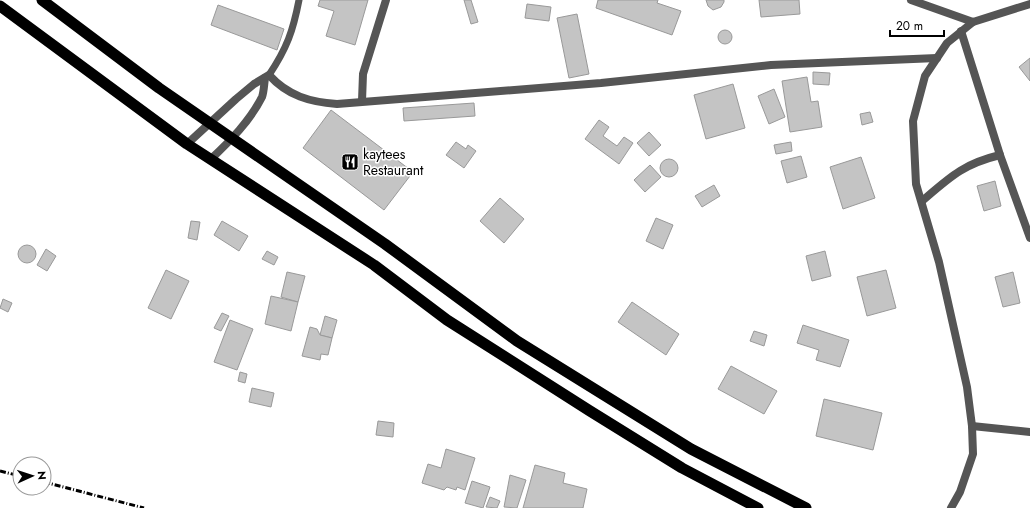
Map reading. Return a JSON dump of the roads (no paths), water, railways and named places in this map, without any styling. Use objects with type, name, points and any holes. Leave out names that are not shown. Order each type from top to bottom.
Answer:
[{"type":"highway","points":[[42,0],[159,88],[385,244],[517,341],[691,449],[806,508]]},
{"type":"highway","points":[[0,6],[187,144],[374,265],[448,320],[682,468],[758,508]]},
{"type":"street","points":[[362,101],[363,74],[386,0]]},
{"type":"street","points":[[911,0],[973,22]]},
{"type":"street","points":[[951,508],[960,492],[973,454],[972,426],[967,388],[941,270],[916,184],[914,121],[925,76],[948,43],[973,22],[1030,4]]},
{"type":"street","points":[[962,31],[1000,155],[1030,238]]},
{"type":"street","points":[[267,76],[290,92],[315,102],[337,104],[601,83],[771,65],[937,58]]},
{"type":"street","points":[[187,144],[254,84],[267,76]]},
{"type":"street","points":[[211,159],[232,139],[263,95],[267,76]]},
{"type":"street","points":[[922,201],[958,171],[979,160],[1000,155]]},
{"type":"street","points":[[972,426],[1029,431]]},
{"type":"lane","points":[[267,76],[281,57],[293,30],[299,0]]},
{"type":"railway","points":[[0,471],[12,474]]},
{"type":"railway","points":[[52,484],[144,508]]},
{"type":"place","name":"kaytees Restaurant","points":[[350,162]]}]
